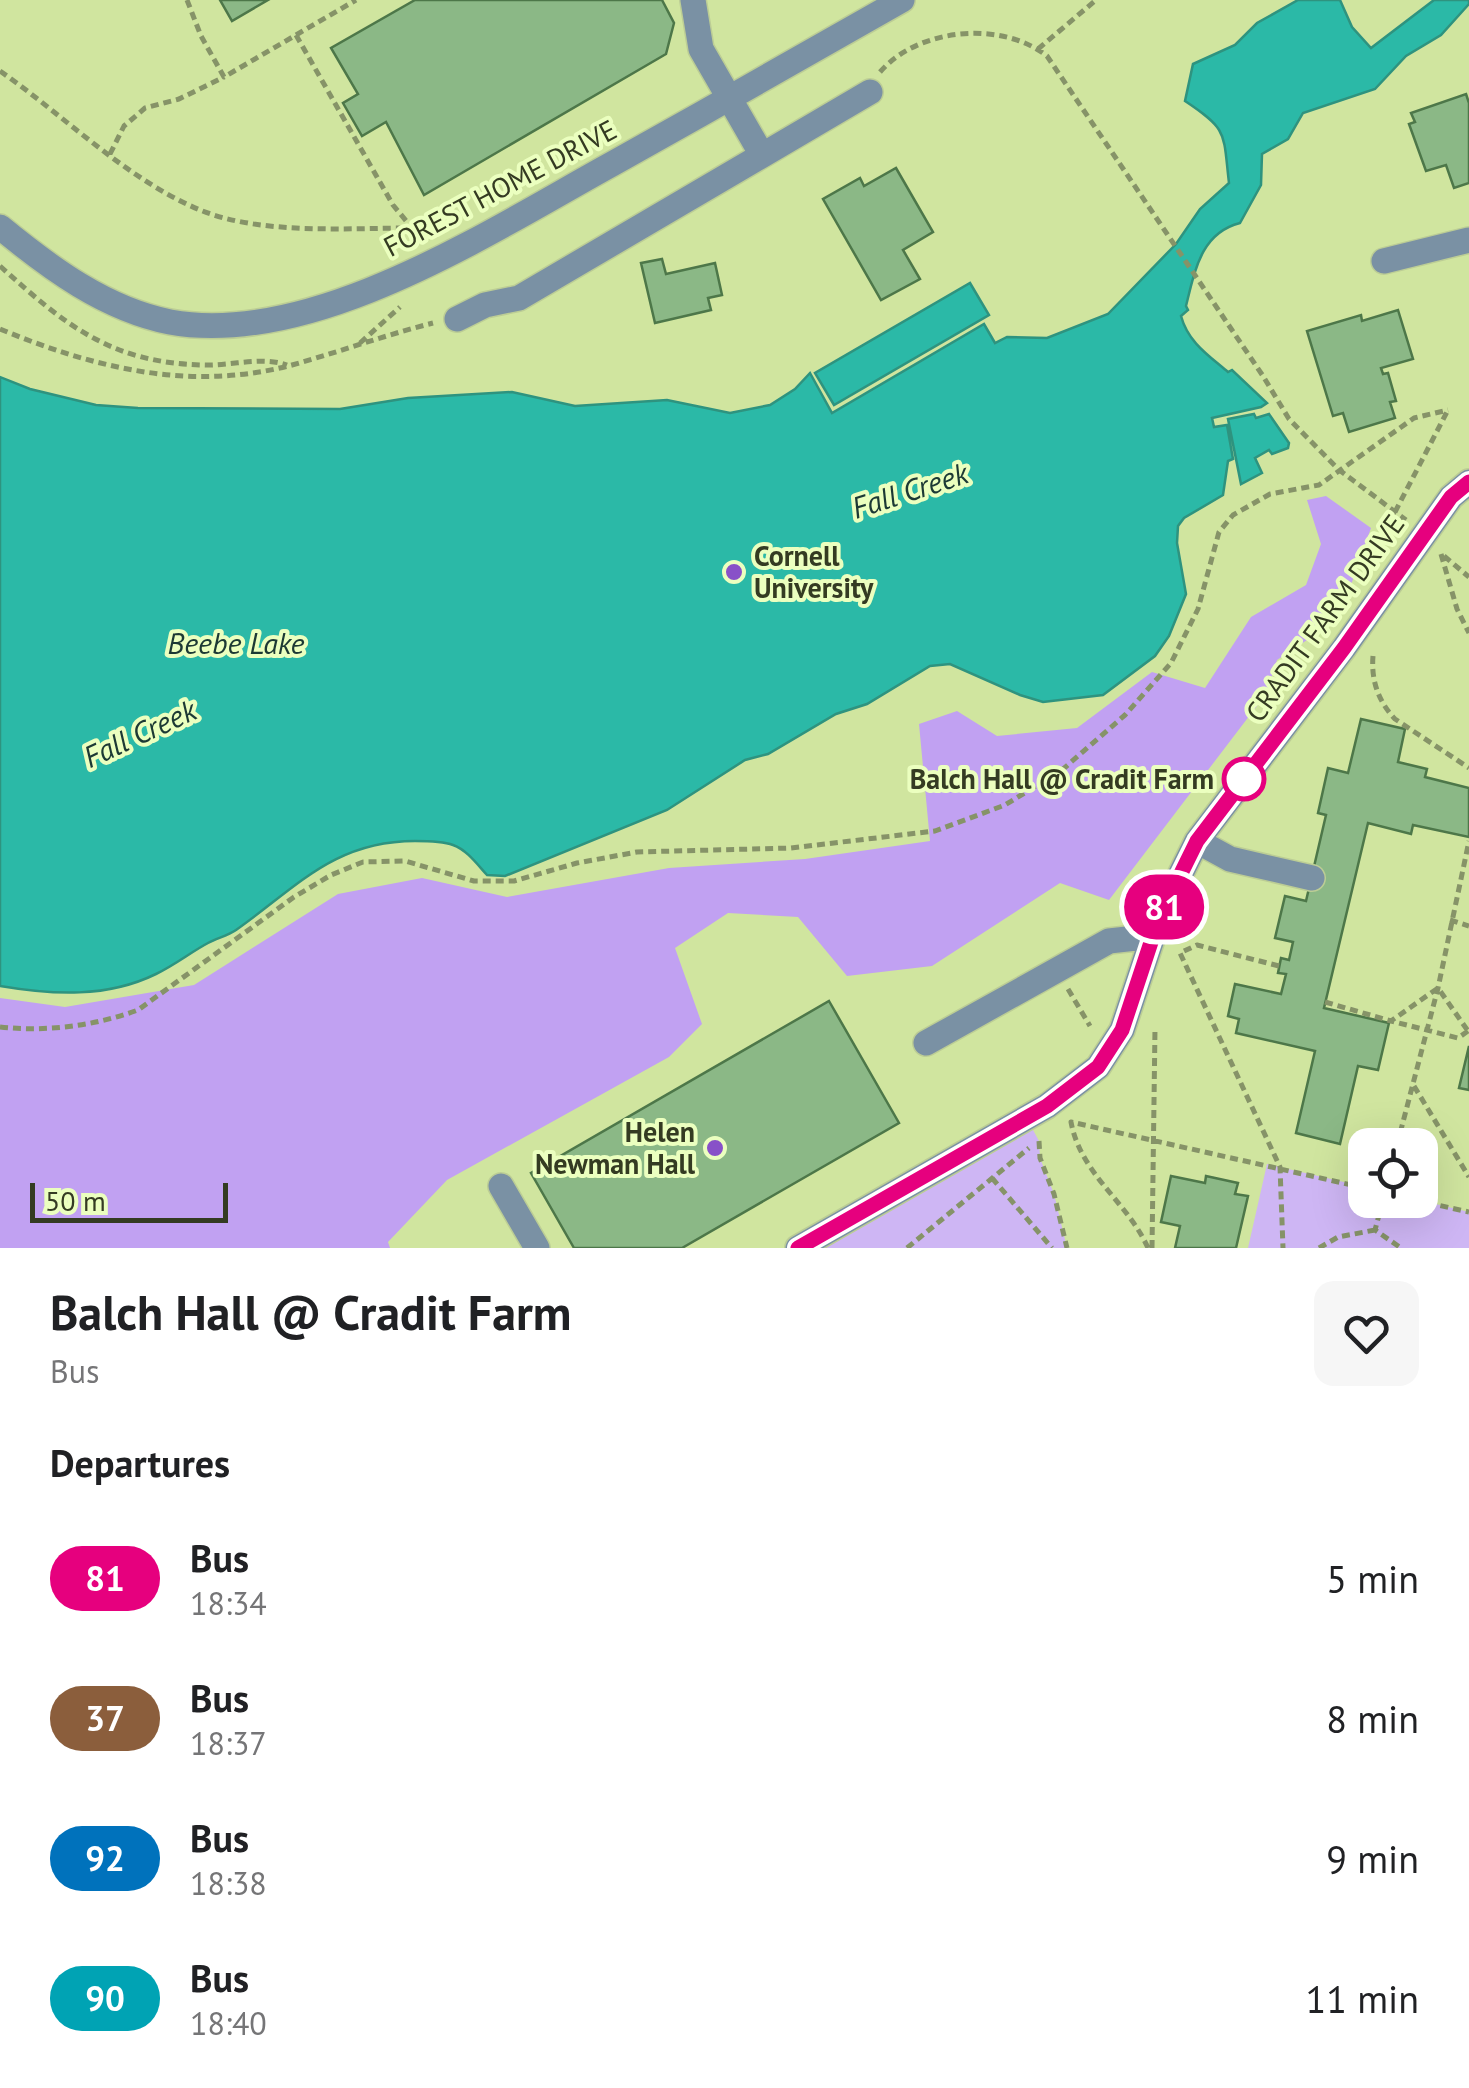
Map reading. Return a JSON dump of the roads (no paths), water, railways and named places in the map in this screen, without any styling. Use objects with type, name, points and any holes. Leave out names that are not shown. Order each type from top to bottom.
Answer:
[{"type":"street","points":[[693,0],[701,49],[762,155]]},
{"type":"street","name":"FOREST HOME DRIVE","points":[[0,227],[74,281],[138,314],[210,325],[296,314],[371,289],[459,250],[902,0]]},
{"type":"street","points":[[457,318],[485,305],[520,298],[872,85]]},
{"type":"street","points":[[1384,260],[1469,240]]},
{"type":"street","name":"CRADIT FARM DRIVE","points":[[798,1248],[1047,1106],[1081,1082],[1106,1057],[1122,1030],[1169,894],[1197,841],[1344,648],[1451,497],[1469,482]]},
{"type":"street","points":[[1197,841],[1230,859],[1312,878]]},
{"type":"street","points":[[926,1043],[1116,938],[1150,942]]},
{"type":"street","points":[[501,1186],[537,1248]]},
{"type":"water","name":"Beebe Lake","points":[[1298,0],[1340,0],[1352,27],[1371,48],[1434,0],[1469,0],[1469,4],[1441,35],[1406,56],[1375,89],[1303,113],[1288,139],[1262,154],[1261,185],[1240,223],[1216,235],[1202,255],[1189,293],[1188,310],[1181,316],[1184,325],[1206,354],[1228,372],[1232,370],[1267,403],[1212,418],[1214,427],[1227,425],[1233,459],[1228,461],[1223,495],[1184,518],[1178,526],[1186,594],[1169,636],[1155,656],[1103,695],[1043,702],[950,664],[930,666],[867,704],[836,714],[768,754],[745,760],[667,810],[505,876],[487,875],[467,854],[449,844],[387,843],[361,849],[318,869],[236,930],[137,982],[80,992],[0,986],[0,377],[30,389],[96,405],[138,408],[340,409],[408,398],[512,392],[575,406],[667,400],[730,413],[770,405],[795,389],[810,373],[832,413],[984,324],[995,343],[1007,337],[1047,338],[1108,314],[1176,244],[1200,209],[1229,183],[1221,134],[1210,119],[1185,101],[1193,64],[1235,45],[1257,23]]},
{"type":"water","points":[[970,283],[989,315],[834,405],[815,373]]},
{"type":"water","points":[[1254,414],[1256,418],[1269,414],[1289,443],[1288,448],[1272,454],[1269,450],[1255,458],[1262,473],[1241,484],[1228,419]]},
{"type":"place","name":"Cornell University","points":[[734,572]]},
{"type":"place","name":"Balch Hall @ Cradit Farm","points":[[1244,779]]},
{"type":"place","name":"Helen Newman Hall","points":[[715,1148]]},
{"type":"water label","name":"Fall Creek","points":[[910,491]]},
{"type":"water label","name":"Fall Creek","points":[[140,734]]}]
